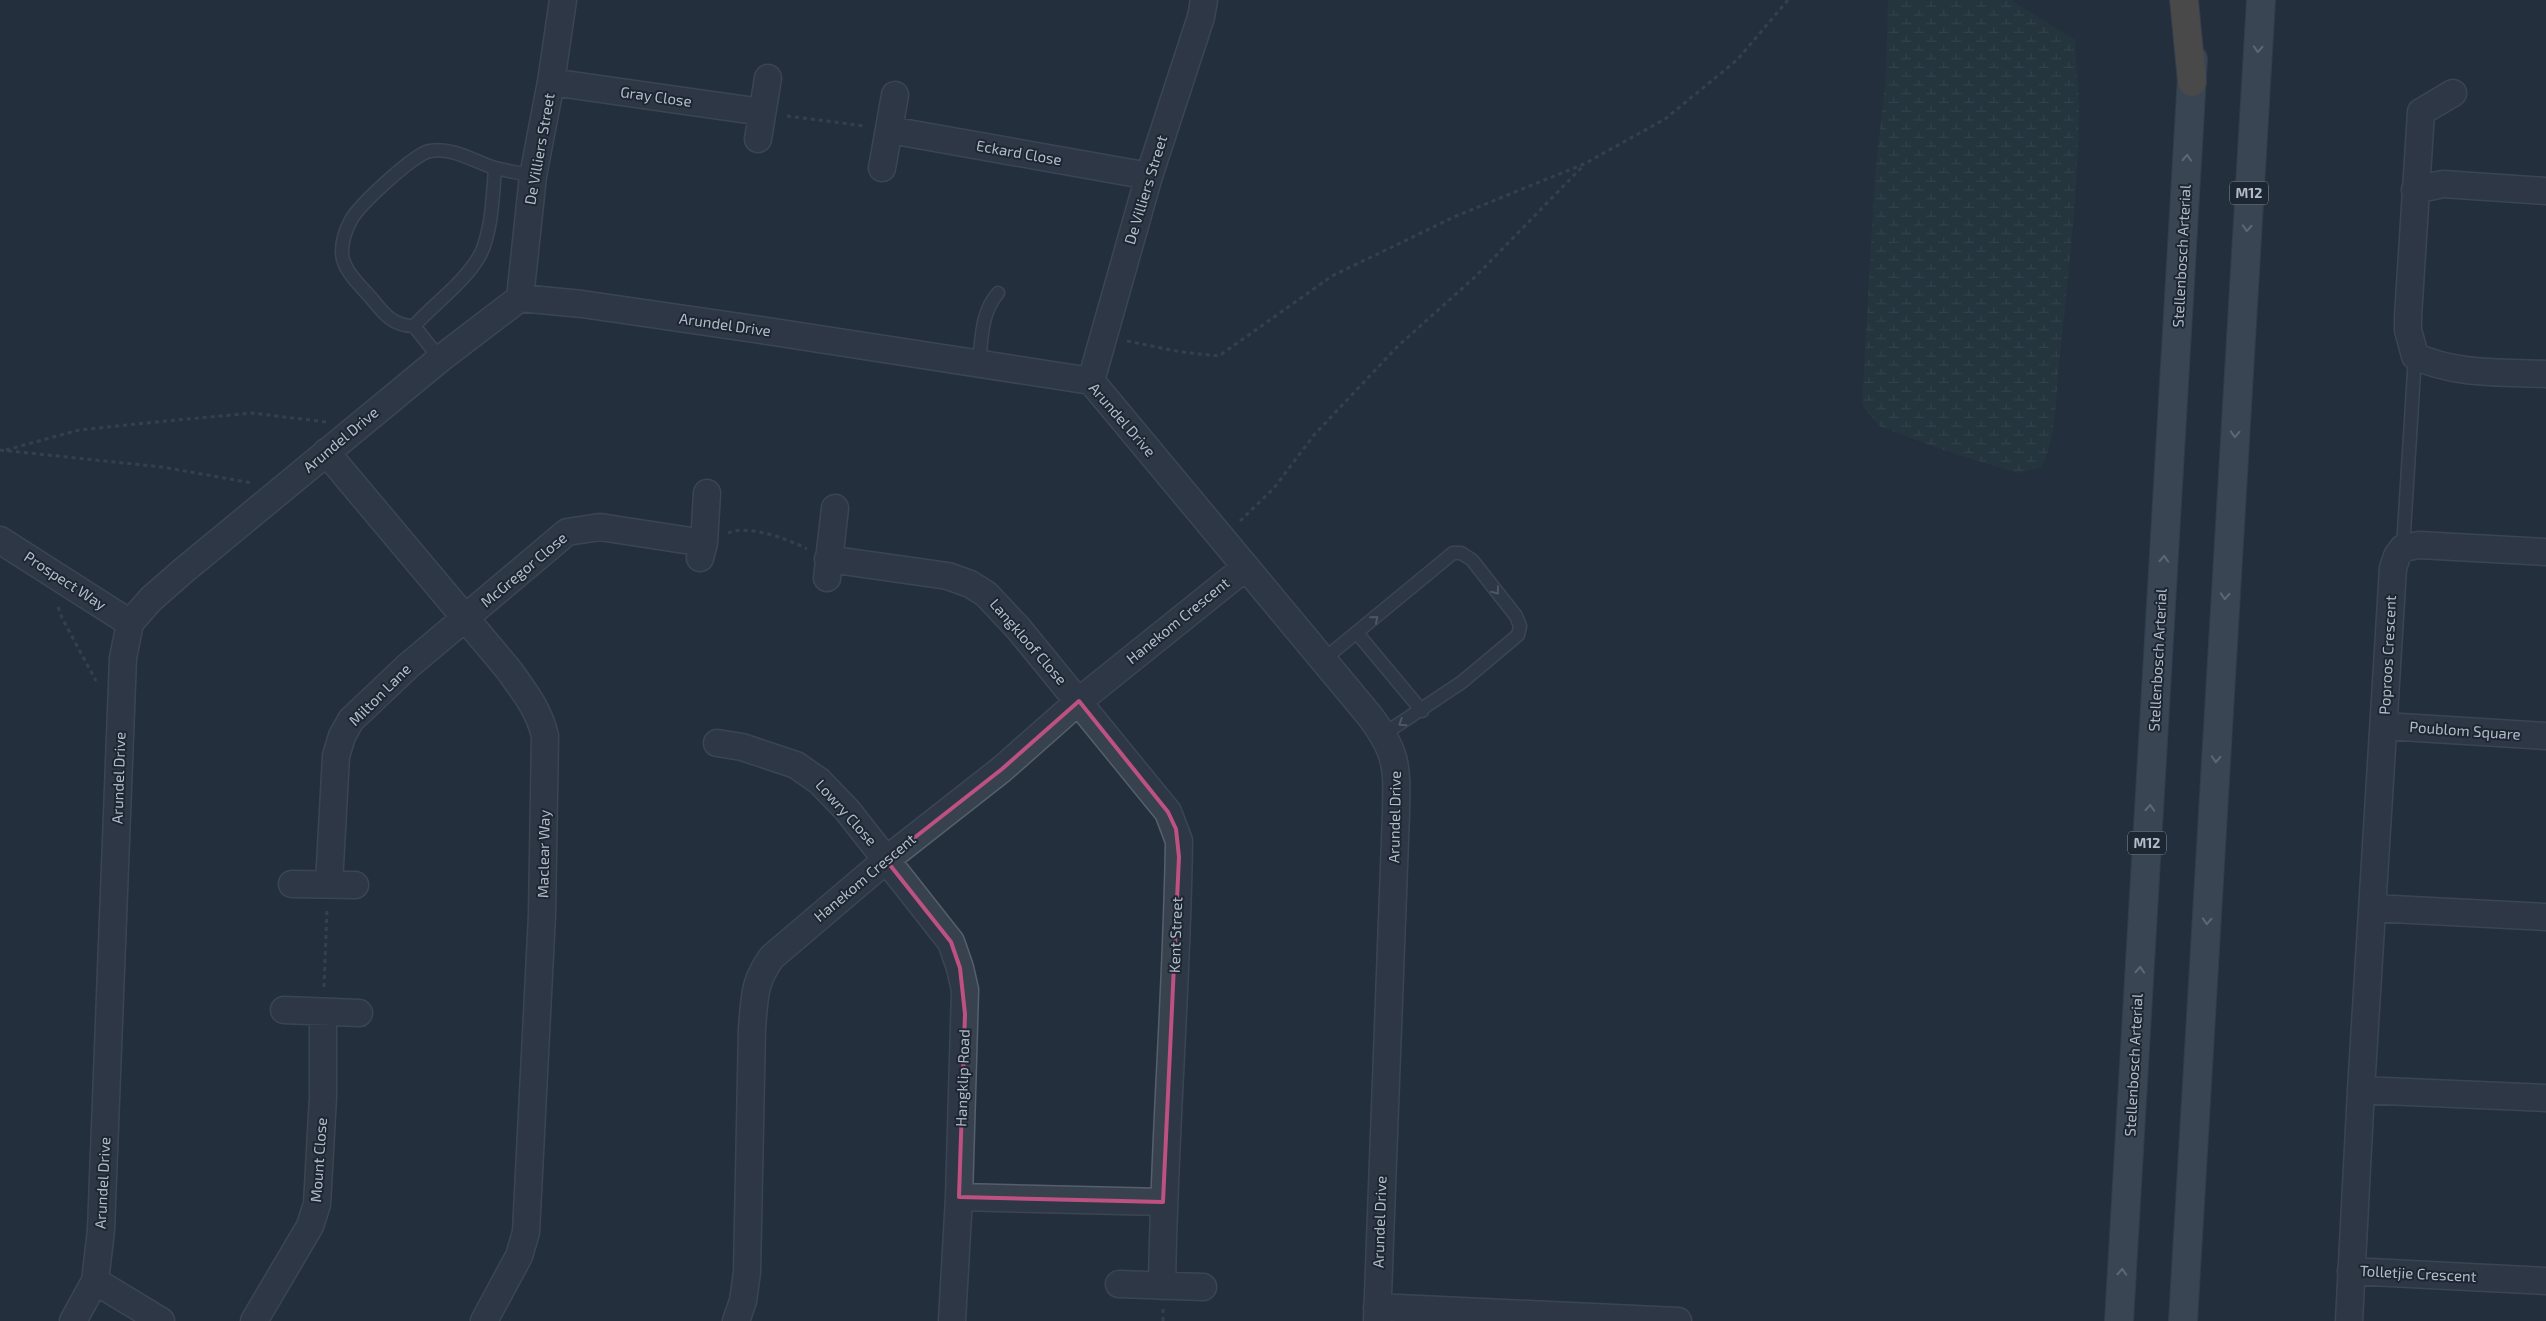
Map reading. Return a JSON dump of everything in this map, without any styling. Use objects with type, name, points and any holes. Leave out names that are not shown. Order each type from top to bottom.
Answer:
[{"type":"highway","points":[[2184,0],[2192,82]]},
{"type":"main road","name":"Stellenbosch Arterial","points":[[2119,1321],[2198,0]]},
{"type":"main road","name":"M12","points":[[2183,1321],[2261,0]]},
{"type":"street","name":"De Villiers Street","points":[[520,298],[533,176],[551,82],[563,0]]},
{"type":"street","name":"De Villiers Street","points":[[1091,381],[1149,176],[1201,17],[1204,0]]},
{"type":"street","points":[[758,139],[768,78]]},
{"type":"street","name":"Gray Close","points":[[551,82],[762,112]]},
{"type":"street","points":[[2453,93],[2421,112],[2408,330],[2416,356],[2432,364],[2448,368],[2546,374]]},
{"type":"street","points":[[882,168],[895,95]]},
{"type":"street","name":"Eckard Close","points":[[890,130],[1149,176]]},
{"type":"street","points":[[2415,190],[2443,184],[2546,191]]},
{"type":"street","name":"Arundel Drive","points":[[73,1321],[95,1281],[104,1183],[123,658],[130,623],[151,599],[350,432],[440,359],[520,298],[582,304],[979,362],[1091,381],[1384,734],[1395,759],[1397,772],[1377,1314]]},
{"type":"street","name":"Maclear Way","points":[[326,452],[508,668],[541,718],[546,759],[542,915],[526,1232],[519,1256],[484,1321]]},
{"type":"street","points":[[702,551],[707,493]]},
{"type":"street","points":[[828,569],[835,508]]},
{"type":"street","name":"McGregor Close","points":[[466,618],[567,532],[600,527],[702,551]]},
{"type":"street","name":"Prospect Way","points":[[0,540],[130,623]]},
{"type":"street","points":[[2403,548],[2419,545],[2546,552]]},
{"type":"street","name":"Poproos Crescent","points":[[2367,999],[2393,568],[2397,556],[2403,548]]},
{"type":"street","name":"Hanekom Crescent","points":[[736,1321],[743,1301],[747,1272],[752,1028],[756,989],[760,974],[772,957],[886,860],[1002,769],[1079,701],[1246,567]]},
{"type":"street","name":"Langkloof Close","points":[[828,569],[948,576],[970,584],[986,594],[1018,628],[1079,701]]},
{"type":"street","name":"Milton Lane","points":[[342,884],[336,756],[342,736],[351,720],[366,705],[408,666],[466,618]]},
{"type":"street","name":"Kent Street","points":[[1079,701],[1168,812],[1179,841],[1162,1286]]},
{"type":"street","name":"Poublom Square","points":[[2384,726],[2546,736]]},
{"type":"street","name":"Lowry Close","points":[[717,744],[742,747],[796,764],[819,781],[848,810],[886,860]]},
{"type":"street","name":"Hangklip Road","points":[[886,860],[951,942],[965,990],[959,1197],[952,1321]]},
{"type":"street","points":[[292,884],[342,884]]},
{"type":"street","points":[[2373,908],[2546,917]]},
{"type":"street","name":"Tolletjie Crescent","points":[[2367,999],[2351,1271],[2546,1281]]},
{"type":"street","points":[[284,1010],[359,1013]]},
{"type":"street","name":"Mount Close","points":[[254,1321],[310,1226],[317,1204],[323,1096],[323,1013]]},
{"type":"street","points":[[2361,1090],[2546,1098]]},
{"type":"street","points":[[959,1197],[1164,1202]]},
{"type":"street","points":[[2350,1321],[2351,1271]]},
{"type":"street","points":[[95,1281],[160,1321]]},
{"type":"street","points":[[1119,1284],[1203,1287]]},
{"type":"street","points":[[1377,1314],[1678,1321]]},
{"type":"lane","points":[[495,168],[486,237],[480,254],[468,272],[414,326],[404,326],[388,318],[344,266],[342,253],[344,237],[352,219],[362,204],[424,152],[441,150],[495,168],[533,176]]},
{"type":"lane","points":[[979,362],[984,318],[991,301],[998,293]]},
{"type":"lane","points":[[414,326],[440,359]]},
{"type":"lane","points":[[2403,548],[2416,356]]},
{"type":"lane","points":[[1323,660],[1357,634],[1453,553],[1461,553],[1472,560],[1516,616],[1520,626],[1518,635],[1462,682],[1422,711],[1384,734]]},
{"type":"lane","points":[[1357,634],[1422,711]]},
{"type":"path","points":[[1103,339],[1219,356],[1332,276],[1456,216],[1584,164],[1665,119],[1736,60],[1788,0]]},
{"type":"path","points":[[762,112],[890,130]]},
{"type":"path","points":[[1222,538],[1274,488],[1314,435],[1397,347],[1476,276],[1584,164]]},
{"type":"path","points":[[6,450],[79,430],[252,413],[337,423],[350,432]]},
{"type":"path","points":[[0,450],[162,468],[260,484],[275,495]]},
{"type":"path","points":[[702,551],[737,529],[789,540],[828,569]]},
{"type":"path","points":[[59,577],[53,591],[62,618],[100,687],[122,696]]},
{"type":"path","points":[[323,1013],[342,884]]},
{"type":"highlighted area","points":[[1079,701],[1168,812],[1176,829],[1179,857],[1163,1202],[959,1197],[965,1014],[960,968],[951,942],[886,860],[1002,769]]},
{"type":"green space","points":[[1888,0],[2011,0],[2075,40],[2079,112],[2075,203],[2055,412],[2051,440],[2042,467],[2018,473],[1943,450],[1879,426],[1862,405],[1875,175],[1886,75]]}]
